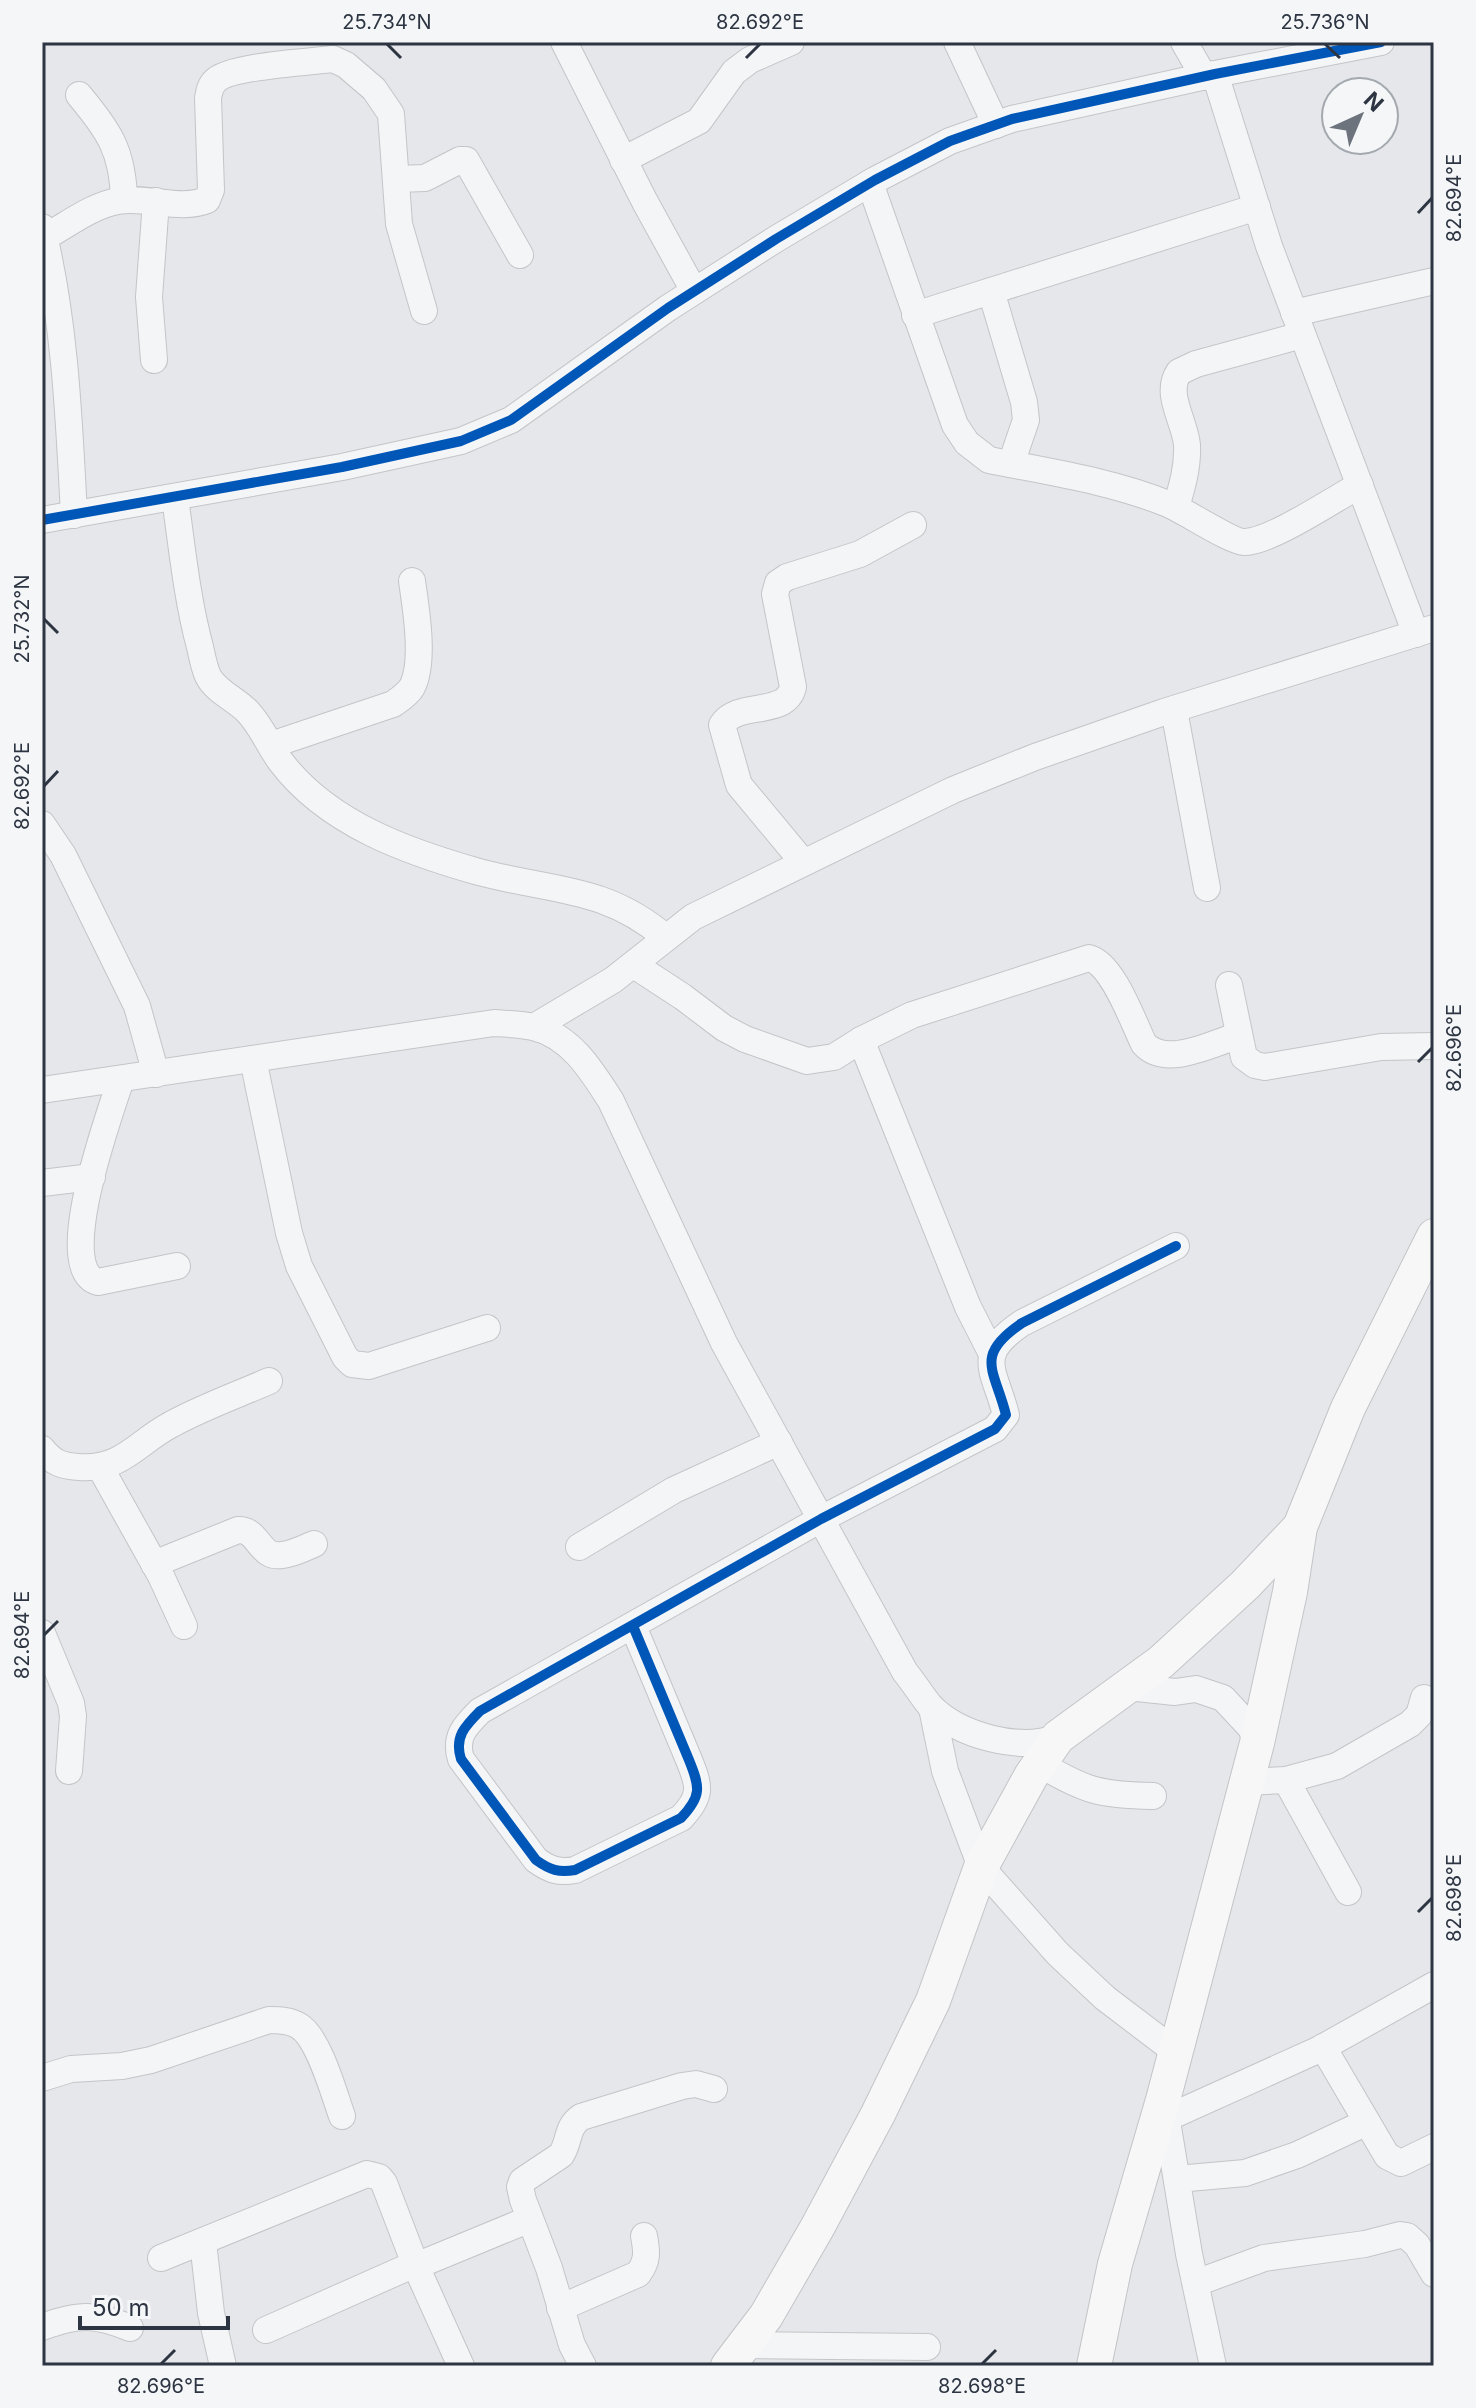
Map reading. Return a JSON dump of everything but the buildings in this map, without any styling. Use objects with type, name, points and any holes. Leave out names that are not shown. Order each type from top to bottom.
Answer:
[{"type":"main road","points":[[1094,2366],[1115,2264],[1165,2109],[1176,2052],[1257,1743],[1290,1592],[1300,1527],[1348,1408],[1434,1236]]},
{"type":"main road","points":[[737,2355],[766,2316],[878,2114],[933,2001],[981,1867],[1049,1750],[1161,1662],[1300,1527]]},
{"type":"street","points":[[564,42],[694,291]]},
{"type":"street","points":[[623,160],[699,121],[734,72],[750,60],[791,42]]},
{"type":"street","points":[[957,42],[996,125]]},
{"type":"street","points":[[534,1027],[613,980],[665,937],[719,902],[953,790],[1035,757],[1174,710],[1425,631],[1360,485],[1298,324],[1209,76],[1184,42]]},
{"type":"street","points":[[42,520],[342,467],[461,441],[511,420],[694,291],[870,183],[950,141],[1012,119],[1381,42]]},
{"type":"street","points":[[74,515],[69,414],[52,351],[43,232],[100,206],[124,200],[203,202],[209,196],[208,98],[216,79],[299,52],[340,61],[374,89],[391,114],[401,232],[424,311]]},
{"type":"street","points":[[79,95],[114,142],[121,161],[124,200]]},
{"type":"street","points":[[397,179],[425,178],[460,160],[466,160],[520,255]]},
{"type":"street","points":[[870,183],[955,425],[978,453],[989,460],[1118,488],[1176,507],[1243,543],[1268,536],[1360,485]]},
{"type":"street","points":[[154,360],[149,297],[156,201]]},
{"type":"street","points":[[915,315],[1257,207]]},
{"type":"street","points":[[1176,507],[1186,472],[1187,444],[1173,389],[1179,372],[1298,324],[1434,281]]},
{"type":"street","points":[[991,291],[1024,402],[1026,420],[1011,464]]},
{"type":"street","points":[[175,498],[195,631],[208,675],[216,686],[249,712],[282,763],[305,787],[362,829],[402,847],[480,872],[599,897],[644,920],[665,937]]},
{"type":"street","points":[[803,862],[739,785],[722,725],[732,714],[783,702],[792,693],[775,594],[778,583],[787,577],[860,554],[913,525]]},
{"type":"street","points":[[271,745],[393,704],[404,696],[414,680],[419,642],[412,581]]},
{"type":"street","points":[[1174,710],[1207,888]]},
{"type":"street","points":[[42,824],[63,855],[137,1006],[156,1074]]},
{"type":"street","points":[[634,965],[724,1028],[807,1061],[834,1057],[912,1015],[1089,958],[1107,970],[1150,1051],[1176,1054],[1237,1036]]},
{"type":"street","points":[[1229,985],[1237,1036],[1244,1057],[1255,1065],[1265,1067],[1381,1047],[1434,1046]]},
{"type":"street","points":[[42,1090],[494,1023],[534,1027],[568,1044],[591,1070],[611,1101],[724,1343],[905,1672],[932,1708],[971,1733],[1005,1741],[1042,1743],[1072,1783],[1099,1793],[1153,1796]]},
{"type":"street","points":[[861,1040],[968,1307],[992,1354]]},
{"type":"street","points":[[253,1059],[289,1233],[299,1266],[345,1357],[352,1364],[369,1366],[487,1328]]},
{"type":"street","points":[[121,1079],[92,1177],[80,1236],[82,1266],[86,1275],[98,1282],[177,1266]]},
{"type":"street","points":[[42,1183],[92,1177]]},
{"type":"street","points":[[633,1626],[689,1760],[698,1793],[693,1806],[681,1818],[575,1870],[561,1872],[547,1869],[536,1860],[461,1759],[457,1747],[461,1732],[480,1711],[821,1519],[995,1429],[1006,1415],[990,1365],[992,1354],[1007,1333],[1176,1246]]},
{"type":"street","points":[[42,1449],[55,1463],[64,1467],[100,1467],[132,1453],[173,1423],[269,1381]]},
{"type":"street","points":[[579,1547],[674,1490],[779,1442]]},
{"type":"street","points":[[100,1467],[154,1564],[184,1626]]},
{"type":"street","points":[[154,1564],[238,1530],[252,1534],[270,1555],[279,1556],[314,1544]]},
{"type":"street","points":[[42,1633],[71,1703],[69,1771]]},
{"type":"street","points":[[1127,1687],[1175,1692],[1196,1689],[1223,1698],[1251,1728],[1257,1743]]},
{"type":"street","points":[[1247,1782],[1286,1780],[1337,1766],[1410,1724],[1419,1715],[1424,1698]]},
{"type":"street","points":[[932,1708],[945,1771],[981,1867],[1058,1954],[1105,1998],[1176,2052]]},
{"type":"street","points":[[1286,1780],[1348,1892]]},
{"type":"street","points":[[1213,2366],[1165,2109],[1323,2047],[1434,1985]]},
{"type":"street","points":[[42,2078],[71,2069],[122,2066],[151,2060],[269,2020],[285,2020],[304,2029],[313,2042],[342,2116]]},
{"type":"street","points":[[1323,2047],[1387,2156],[1401,2163],[1429,2158]]},
{"type":"street","points":[[583,2366],[572,2345],[549,2268],[523,2200],[522,2181],[561,2155],[570,2127],[576,2120],[682,2086],[696,2084],[714,2089]]},
{"type":"street","points":[[1177,2179],[1245,2173],[1297,2155],[1367,2122]]},
{"type":"street","points":[[161,2258],[373,2174],[384,2183],[461,2366]]},
{"type":"street","points":[[266,2330],[530,2219]]},
{"type":"street","points":[[1196,2283],[1264,2258],[1365,2244],[1400,2235],[1411,2239],[1434,2274]]},
{"type":"street","points":[[560,2308],[638,2274],[645,2265],[647,2255],[644,2236]]},
{"type":"street","points":[[203,2242],[211,2313],[223,2366]]},
{"type":"street","points":[[42,2327],[89,2315],[130,2328]]},
{"type":"street","points":[[737,2355],[927,2347]]},
{"type":"cycle path","points":[[42,520],[342,467],[461,441],[511,420],[668,308],[776,239],[875,180],[950,141],[1012,119],[1215,74],[1381,42]]},
{"type":"cycle path","points":[[633,1626],[693,1769],[696,1797],[681,1818],[575,1870],[555,1870],[536,1860],[461,1759],[460,1738],[480,1711],[821,1519],[995,1429],[1006,1415],[993,1375],[993,1355],[997,1345],[1022,1323],[1176,1246]]}]
